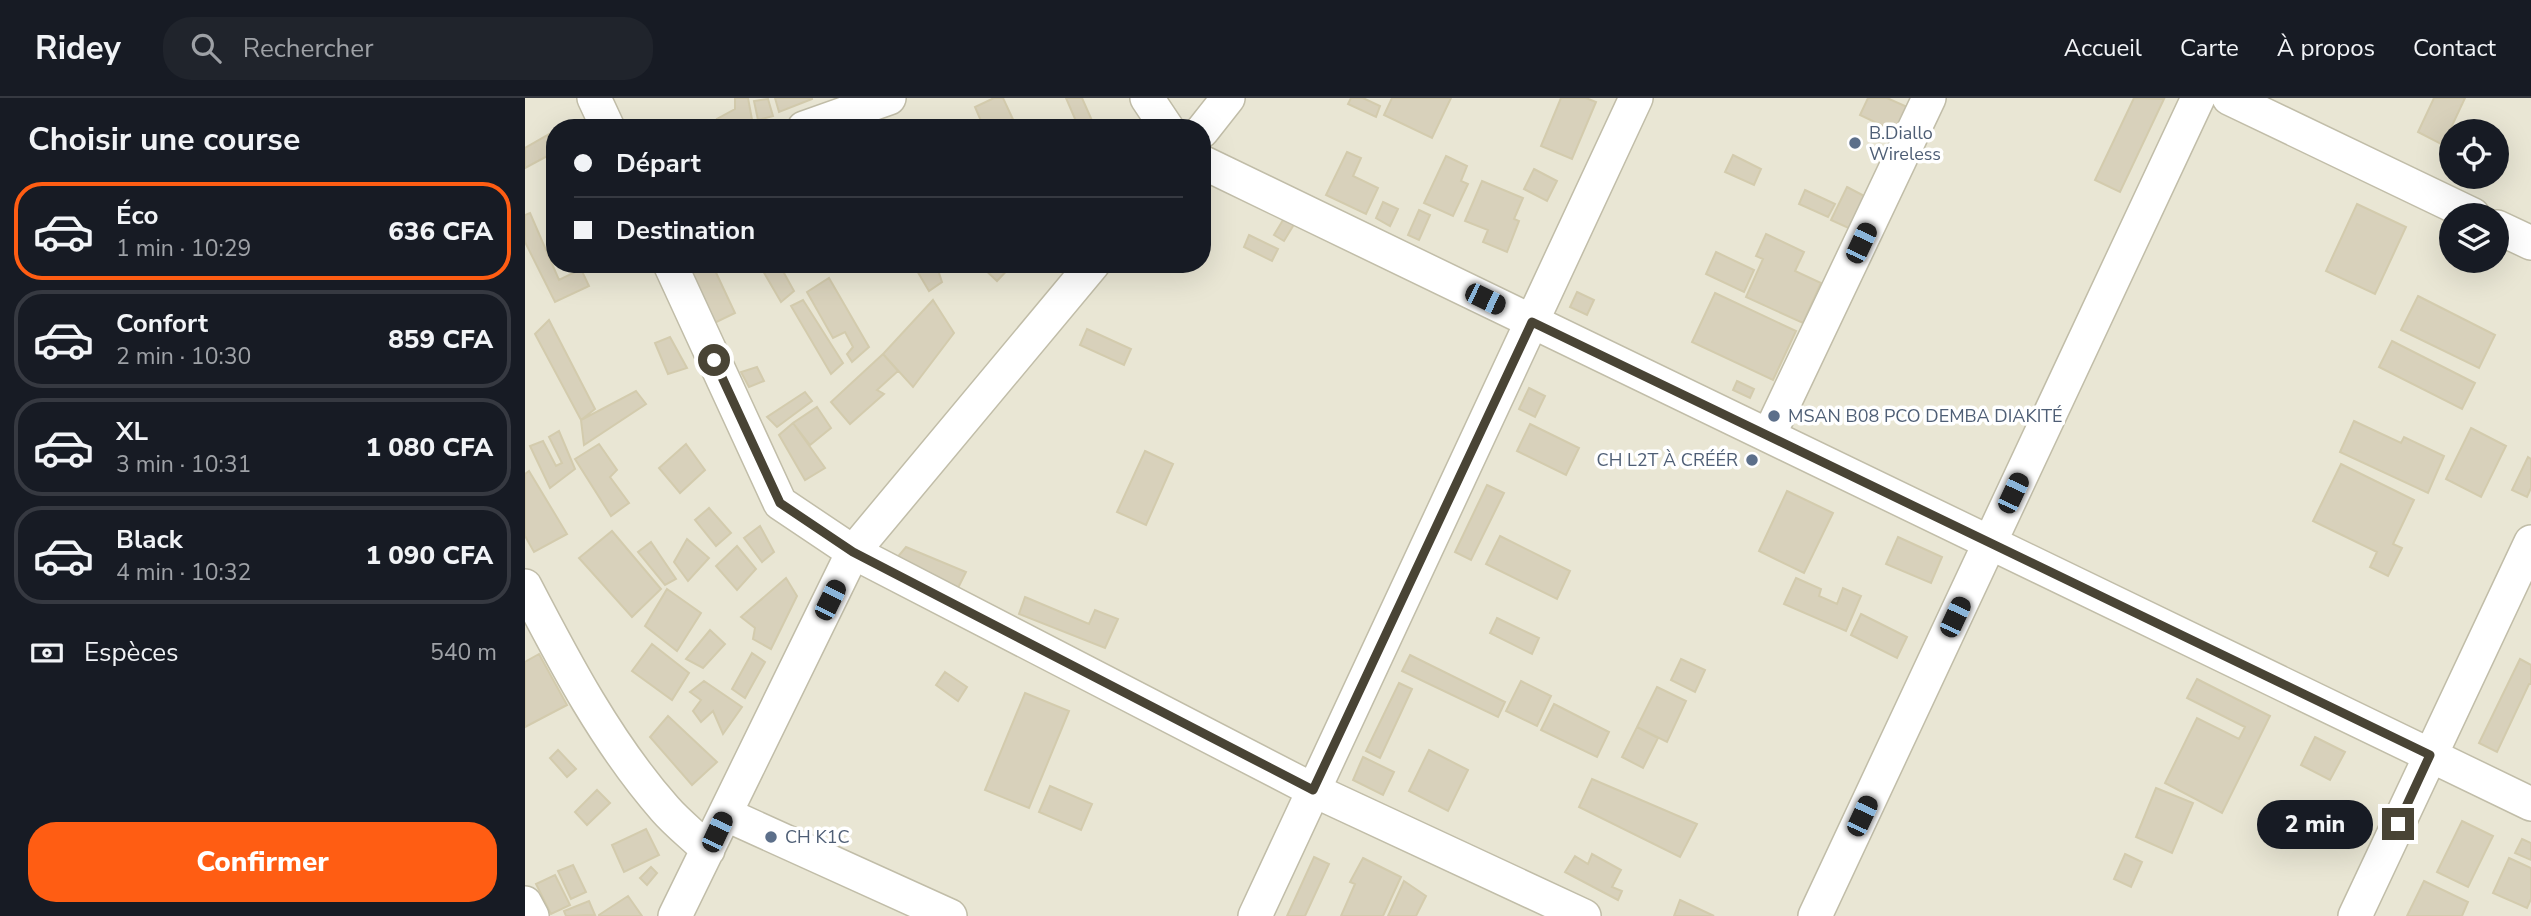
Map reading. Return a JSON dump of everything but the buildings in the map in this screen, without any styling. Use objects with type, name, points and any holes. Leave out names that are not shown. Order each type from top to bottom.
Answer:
[{"type":"street","points":[[594,98],[604,119]]},
{"type":"street","points":[[830,119],[889,98]]},
{"type":"street","points":[[1147,98],[1161,119]]},
{"type":"street","points":[[1211,120],[1228,98]]},
{"type":"street","points":[[1255,916],[1636,98]]},
{"type":"street","points":[[1769,435],[1929,98]]},
{"type":"street","points":[[1815,916],[2198,98]]},
{"type":"street","points":[[2229,98],[2448,203]]},
{"type":"street","points":[[1211,166],[2531,804]]},
{"type":"street","points":[[2509,233],[2531,243]]},
{"type":"street","points":[[674,273],[780,503],[853,552],[1313,790],[1584,916]]},
{"type":"street","points":[[675,916],[853,552],[1086,273]]},
{"type":"street","points":[[2355,916],[2531,542]]},
{"type":"street","points":[[525,586],[565,662],[622,752],[665,810],[708,849]]},
{"type":"street","points":[[725,814],[950,916]]},
{"type":"street","points":[[525,903],[532,916]]},
{"type":"shaded area","points":[[525,98],[2531,98],[2531,916],[525,916]]},
{"type":"place","name":"B.Diallo Wireless","points":[[1855,143]]},
{"type":"place","name":"MSAN B08 PCO DEMBA DIAKITÉ","points":[[1774,416]]},
{"type":"place","name":"CH L2T À CRÉÉR","points":[[1752,460]]},
{"type":"place","name":"CH K1C","points":[[771,837]]},
{"type":"route","points":[[714,360],[780,503],[853,552],[1313,790],[1532,322],[2430,755],[2398,824]]}]
